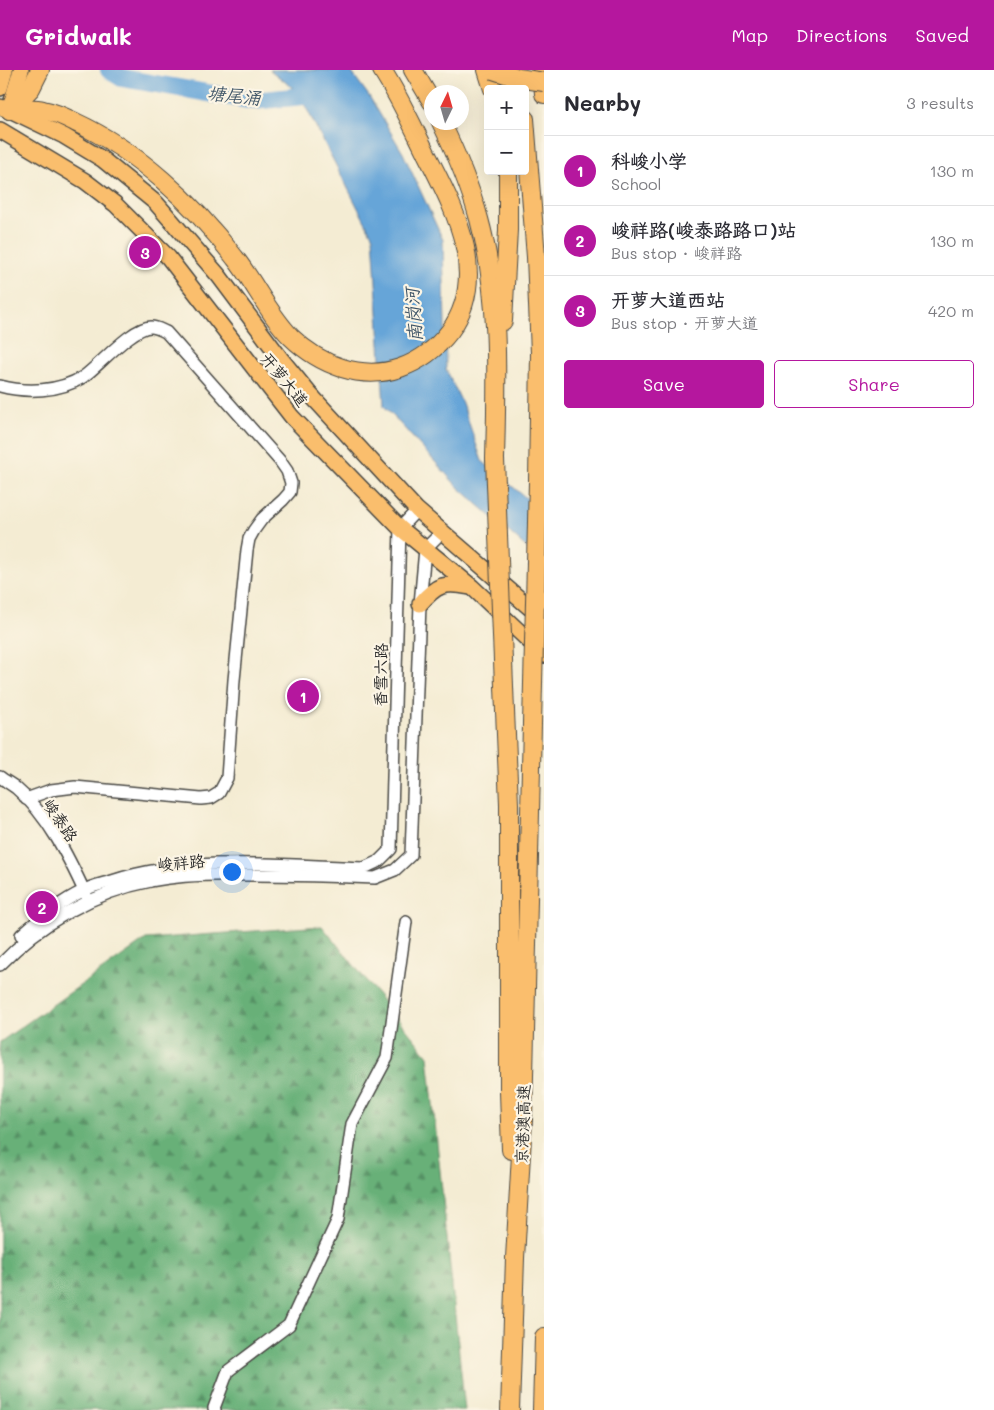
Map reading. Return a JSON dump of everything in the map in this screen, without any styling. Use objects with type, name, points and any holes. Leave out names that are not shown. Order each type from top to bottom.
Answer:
[{"type":"highway","points":[[5,108],[31,88],[40,70]]},
{"type":"highway","points":[[5,108],[30,108],[58,114],[89,128],[132,155],[172,189],[214,232],[236,259],[275,318],[291,338],[323,361],[350,371],[376,373],[395,370],[412,364],[441,343],[455,324],[463,306],[468,287],[468,265],[464,243],[453,209],[403,107],[382,70]]},
{"type":"highway","points":[[414,70],[424,88]]},
{"type":"highway","points":[[487,70],[492,85]]},
{"type":"highway","points":[[493,70],[518,78],[544,82]]},
{"type":"highway","points":[[520,70],[522,85]]},
{"type":"highway","points":[[542,70],[544,94]]},
{"type":"highway","points":[[445,130],[479,218],[491,277],[497,376],[495,459],[509,804],[509,1092],[515,1258]]},
{"type":"highway","name":"京港澳高速","points":[[510,1410],[515,1258],[523,1120],[540,353],[536,258],[526,130]]},
{"type":"highway","points":[[497,376],[501,350],[506,281],[508,175]]},
{"type":"highway","points":[[542,1410],[544,1337]]},
{"type":"main road","points":[[0,88],[5,70]]},
{"type":"main road","points":[[2,131],[5,108],[21,70]]},
{"type":"main road","name":"开萝大道","points":[[5,108],[64,136],[102,159],[156,203],[219,276],[275,352],[308,392],[417,510],[544,620]]},
{"type":"main road","name":"开萝大道","points":[[2,131],[85,181],[115,204],[168,258],[292,417],[400,528],[472,587],[544,655]]},
{"type":"main road","points":[[420,604],[436,587],[445,584],[472,587]]},
{"type":"street","points":[[0,386],[18,390],[37,391],[52,389],[82,377],[135,332],[154,326],[166,332],[280,461],[288,471],[291,483],[290,492],[262,519],[249,539],[235,671],[227,778],[219,793],[211,798],[201,799],[75,787],[52,790],[26,799]]},
{"type":"street","points":[[400,528],[417,510]]},
{"type":"street","name":"香雪六路","points":[[391,849],[400,528]]},
{"type":"street","points":[[420,604],[426,549],[442,532]]},
{"type":"street","name":"峻祥路","points":[[0,964],[32,935],[58,917],[89,901],[119,889],[151,880],[186,876],[255,874],[376,878],[395,870],[411,855],[420,604]]},
{"type":"street","name":"峻泰路","points":[[0,777],[16,788],[39,813],[53,834],[89,901]]},
{"type":"street","name":"峻祥路","points":[[0,955],[52,910],[84,890],[132,875],[171,867],[201,864],[364,868],[378,861],[391,849]]},
{"type":"street","points":[[215,1410],[214,1408],[228,1371],[290,1325],[338,1219],[352,1124],[386,1058],[406,922]]},
{"type":"green space","points":[[322,926],[428,1056],[465,1410],[0,1410],[0,1042],[146,939]]},
{"type":"water","name":"南岗河","points":[[270,70],[350,70],[369,96],[403,153],[443,240],[446,369],[462,403],[482,461],[544,513],[544,563],[457,486],[384,406],[373,237],[298,92]]},
{"type":"waterway","name":"塘尾涌","points":[[109,70],[122,78],[253,101],[324,94]]},
{"type":"place","name":"开萝大道西站","points":[[145,252]]},
{"type":"place","name":"科峻小学","points":[[303,696]]},
{"type":"place","name":"峻祥路(峻泰路路口)站","points":[[42,907]]}]
